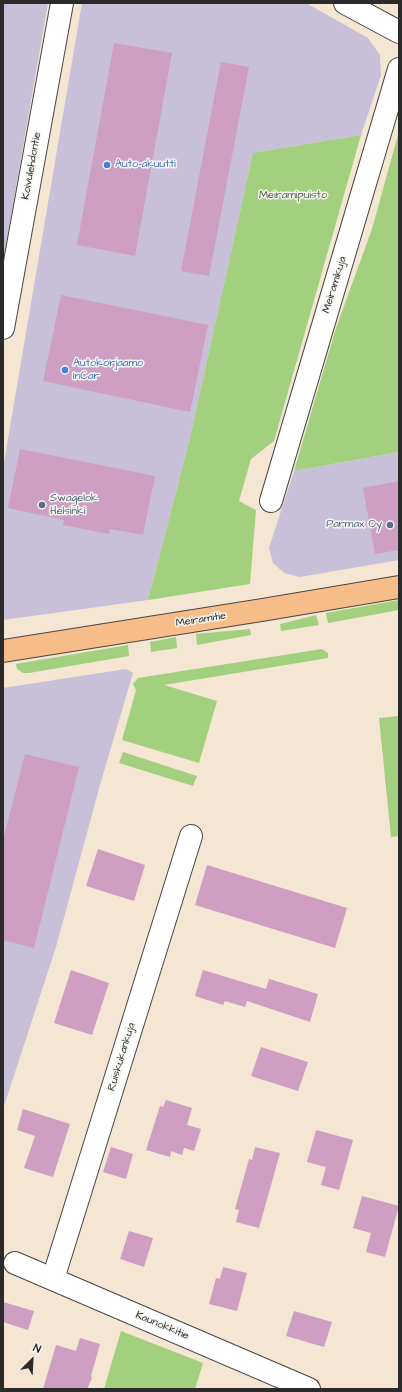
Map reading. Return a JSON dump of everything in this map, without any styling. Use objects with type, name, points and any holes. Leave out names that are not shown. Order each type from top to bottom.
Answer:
[{"type":"main road","name":"Meiramitie","points":[[3,651],[399,587]]},
{"type":"street","name":"Koivulehdontie","points":[[3,328],[62,3]]},
{"type":"street","points":[[345,3],[399,32]]},
{"type":"street","name":"Meiramikuja","points":[[271,501],[399,69]]},
{"type":"street","name":"Ruiskukankuja","points":[[53,1279],[192,836]]},
{"type":"street","name":"Kaunokkitie","points":[[15,1263],[309,1389]]},
{"type":"shaded area","points":[[3,3],[48,3],[3,262]]},
{"type":"shaded area","points":[[82,3],[306,3],[368,38],[380,55],[381,75],[361,135],[253,153],[189,442],[148,600],[3,620],[3,468]]},
{"type":"shaded area","points":[[399,452],[399,560],[300,577],[284,573],[273,563],[269,548],[294,471]]},
{"type":"shaded area","points":[[126,669],[133,673],[100,785],[56,947],[3,1109],[3,688]]},
{"type":"green space","points":[[399,131],[399,452],[294,471],[336,328],[372,229]]},
{"type":"green space","name":"Meiramipuisto","points":[[361,135],[274,441],[251,459],[239,501],[256,510],[250,584],[148,600],[189,442],[253,153]]},
{"type":"green space","points":[[399,600],[399,610],[328,623],[326,613]]},
{"type":"green space","points":[[316,615],[319,625],[281,631],[280,624]]},
{"type":"green space","points":[[250,629],[251,635],[197,645],[196,634]]},
{"type":"green space","points":[[176,637],[177,648],[151,652],[150,642]]},
{"type":"green space","points":[[128,645],[129,656],[29,673],[23,673],[17,669],[16,664]]},
{"type":"green space","points":[[322,649],[328,653],[328,658],[164,685],[217,701],[199,763],[122,740],[136,690],[133,684],[138,678]]},
{"type":"green space","points":[[399,716],[399,836],[391,837],[379,718]]},
{"type":"green space","points":[[123,752],[197,776],[193,786],[119,763]]},
{"type":"green space","points":[[121,1331],[203,1363],[195,1389],[104,1389]]},
{"type":"building","points":[[114,43],[172,53],[135,256],[77,245]]},
{"type":"building","points":[[221,62],[249,67],[209,276],[181,271]]},
{"type":"building","points":[[61,295],[208,325],[190,412],[43,381]]},
{"type":"building","points":[[20,449],[155,476],[143,535],[110,529],[109,534],[63,525],[64,520],[8,508]]},
{"type":"building","points":[[399,481],[399,550],[375,554],[363,488]]},
{"type":"building","points":[[25,754],[79,767],[34,948],[3,940],[3,840]]},
{"type":"building","points":[[98,849],[145,865],[134,901],[86,886]]},
{"type":"building","points":[[207,865],[347,908],[335,948],[195,905]]},
{"type":"building","points":[[71,970],[109,983],[92,1035],[54,1023]]},
{"type":"building","points":[[203,970],[266,989],[269,979],[318,994],[310,1022],[247,1001],[245,1007],[225,1001],[223,1005],[195,996]]},
{"type":"building","points":[[261,1047],[308,1062],[298,1091],[251,1076]]},
{"type":"building","points":[[166,1100],[192,1108],[187,1125],[201,1129],[194,1151],[184,1148],[182,1155],[171,1151],[170,1157],[146,1150],[160,1106],[163,1107]]},
{"type":"building","points":[[23,1109],[70,1124],[53,1177],[24,1168],[35,1136],[17,1130]]},
{"type":"building","points":[[316,1130],[353,1140],[339,1190],[321,1185],[326,1167],[307,1162]]},
{"type":"building","points":[[111,1147],[133,1154],[126,1179],[103,1172]]},
{"type":"building","points":[[255,1147],[280,1153],[259,1228],[236,1222],[239,1210],[235,1209],[249,1159],[252,1160]]},
{"type":"building","points":[[362,1196],[399,1206],[385,1257],[366,1252],[371,1233],[353,1228]]},
{"type":"building","points":[[129,1231],[153,1238],[144,1267],[120,1259]]},
{"type":"building","points":[[223,1267],[247,1273],[237,1311],[209,1304],[216,1278],[220,1279]]},
{"type":"building","points":[[3,1302],[34,1311],[28,1330],[3,1322]]},
{"type":"building","points":[[294,1311],[332,1322],[324,1347],[286,1336]]},
{"type":"building","points":[[80,1338],[100,1344],[91,1376],[92,1378],[87,1389],[43,1389],[56,1345],[76,1351]]},
{"type":"place","name":"Auto-akuutti","points":[[107,165]]},
{"type":"place","name":"Autokorjaamo InCar","points":[[65,370]]},
{"type":"place","name":"Swagelok Helsinki","points":[[42,505]]},
{"type":"place","name":"Parmax Oy","points":[[390,525]]}]
